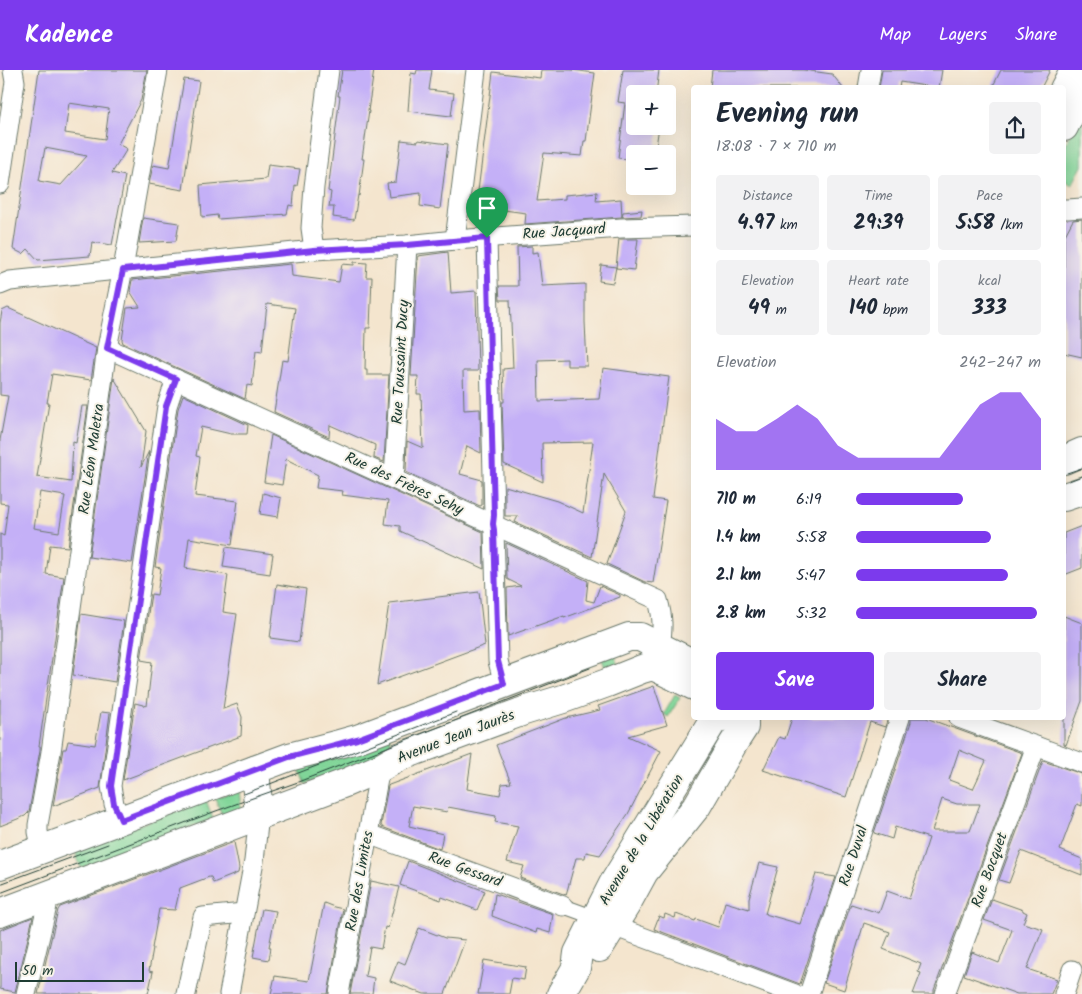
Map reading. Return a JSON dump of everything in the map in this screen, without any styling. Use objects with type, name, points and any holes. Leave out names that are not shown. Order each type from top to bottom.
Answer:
[{"type":"main road","points":[[1066,85],[1074,70]]},
{"type":"main road","points":[[1066,122],[1082,91]]},
{"type":"main road","points":[[1066,459],[1082,452]]},
{"type":"main road","points":[[1066,497],[1082,491]]},
{"type":"main road","points":[[0,865],[289,757],[357,739],[629,637],[640,637],[658,656],[691,684]]},
{"type":"main road","points":[[658,656],[691,663]]},
{"type":"main road","name":"Avenue Jean Jaurès","points":[[0,913],[345,783],[380,768],[399,757],[649,667],[658,656]]},
{"type":"main road","name":"Avenue de la Libération","points":[[604,922],[614,884],[715,720]]},
{"type":"main road","name":"Avenue de la Libération","points":[[561,994],[576,968],[578,953],[604,922],[626,905],[644,872],[697,806],[744,727],[744,720]]},
{"type":"main road","points":[[255,770],[259,815]]},
{"type":"street","points":[[0,184],[15,82],[13,70]]},
{"type":"street","name":"Rue Léon Maletra","points":[[42,849],[38,824],[51,752],[107,348],[123,270],[158,70]]},
{"type":"street","points":[[314,250],[311,228],[314,187],[329,70]]},
{"type":"street","points":[[455,240],[476,70]]},
{"type":"street","points":[[868,85],[871,70]]},
{"type":"street","points":[[1066,208],[1082,208]]},
{"type":"street","name":"Rue Jacquard","points":[[0,285],[10,281],[314,250],[407,245],[621,228],[686,226]]},
{"type":"street","points":[[487,238],[498,661],[504,684]]},
{"type":"street","name":"Rue Toussaint Ducy","points":[[394,479],[407,245]]},
{"type":"street","name":"Rue des Frères Sehy","points":[[107,348],[658,600],[662,617],[662,634],[658,656]]},
{"type":"street","points":[[121,820],[114,804],[111,786],[166,406],[176,379]]},
{"type":"street","name":"Rue Duval","points":[[809,994],[899,720]]},
{"type":"street","points":[[964,720],[1082,763]]},
{"type":"street","name":"Rue Bocquet","points":[[945,994],[1036,746]]},
{"type":"street","name":"Rue des Limites","points":[[339,994],[380,768]]},
{"type":"street","points":[[229,994],[254,861],[259,815]]},
{"type":"street","name":"Rue Gessard","points":[[368,834],[562,906]]},
{"type":"street","points":[[26,994],[49,894]]},
{"type":"street","points":[[562,906],[795,994]]},
{"type":"street","points":[[186,994],[203,917],[244,914]]},
{"type":"street","points":[[1064,994],[1072,970]]},
{"type":"green space","points":[[1082,108],[1082,166],[1072,185],[1066,181],[1066,144]]},
{"type":"green space","points":[[613,650],[620,668],[607,672],[600,655]]},
{"type":"green space","points":[[675,695],[680,698],[668,717],[664,714]]},
{"type":"green space","points":[[388,733],[394,751],[305,784],[298,767]]},
{"type":"green space","points":[[239,790],[241,809],[222,815],[215,798]]},
{"type":"green space","points":[[206,800],[213,819],[81,868],[74,849]]},
{"type":"building","points":[[39,70],[147,70],[141,100],[118,144],[127,149],[112,173],[125,176],[112,245],[92,242],[90,256],[38,260],[28,249],[23,254],[13,249]],"holes":[[[69,103],[109,109],[105,139],[65,133]],[[45,148],[87,156],[61,185],[39,181]]]},
{"type":"building","points":[[342,70],[374,70],[362,159],[364,159],[354,220],[333,217],[334,207],[329,207],[331,192],[328,191]]},
{"type":"building","points":[[417,70],[432,70],[429,90],[454,93],[451,116],[408,111],[411,73],[416,74]]},
{"type":"building","points":[[541,70],[571,70],[595,73],[586,141],[584,141],[582,156],[544,153],[537,201],[565,199],[565,195],[597,192],[596,201],[621,199],[622,217],[525,224],[526,213],[504,210],[505,203],[477,199],[493,72],[540,78]]},
{"type":"building","points":[[623,70],[659,70],[657,85],[626,85],[626,135],[658,135],[656,145],[626,145],[626,159],[618,158],[625,103],[618,102]]},
{"type":"building","points":[[712,70],[803,70],[832,74],[841,85],[710,85]]},
{"type":"building","points":[[882,70],[942,70],[940,85],[920,85],[900,82],[900,85],[880,85]]},
{"type":"building","points":[[1001,70],[1050,70],[1042,85],[994,85]]},
{"type":"building","points":[[184,79],[199,81],[183,190],[149,184],[153,165],[169,168]]},
{"type":"building","points":[[401,140],[448,144],[440,209],[420,206],[421,193],[389,197],[387,183],[396,182]]},
{"type":"building","points":[[268,165],[300,169],[297,186],[295,185],[293,206],[289,205],[287,214],[218,219],[217,215],[202,217],[200,185],[266,179]]},
{"type":"building","points":[[642,210],[641,216],[622,217],[623,212]]},
{"type":"building","points":[[143,218],[179,223],[176,241],[139,243]]},
{"type":"building","points":[[1082,219],[1082,357],[1066,353],[1066,233],[1073,220]]},
{"type":"building","points":[[619,239],[638,239],[634,270],[616,268]]},
{"type":"building","points":[[532,246],[532,253],[538,252],[542,286],[585,284],[587,366],[567,366],[567,359],[538,360],[539,401],[599,399],[603,368],[669,377],[653,499],[666,501],[653,583],[645,582],[607,564],[626,511],[604,474],[592,557],[515,522],[518,516],[505,516],[505,486],[557,501],[583,513],[593,442],[542,443],[543,482],[504,464],[503,369],[513,368],[510,300],[500,300],[499,286],[518,286],[517,247]]},
{"type":"building","points":[[448,252],[451,293],[476,291],[478,371],[463,371],[464,410],[480,409],[481,453],[467,446],[460,474],[482,480],[482,505],[480,506],[406,472],[407,441],[423,448],[421,394],[417,394],[418,376],[411,376],[418,256]]},
{"type":"building","points":[[354,262],[367,263],[366,277],[372,277],[370,328],[366,328],[365,370],[367,370],[367,375],[389,375],[384,462],[374,458],[375,445],[330,425],[329,437],[274,412],[282,360],[288,361],[295,308],[267,304],[262,352],[256,351],[252,386],[247,385],[245,399],[123,343],[127,308],[140,307],[130,291],[132,280],[291,264],[292,276],[339,282],[342,264],[354,265]]},
{"type":"building","points":[[601,265],[616,267],[613,283],[599,281]]},
{"type":"building","points":[[8,308],[96,348],[91,380],[52,374],[37,477],[71,482],[73,442],[76,443],[82,406],[88,406],[68,547],[50,545],[46,574],[64,577],[39,746],[40,750],[29,812],[25,816],[0,826],[0,534],[4,536],[8,504],[0,503],[0,440],[8,396],[0,395],[0,323],[2,311]],"holes":[[[40,492],[65,496],[59,532],[34,528]]]},
{"type":"building","points":[[114,378],[146,431],[141,467],[149,451],[132,563],[89,557]]},
{"type":"building","points":[[183,395],[248,425],[247,434],[231,434],[201,427],[196,456],[200,457],[195,496],[238,501],[232,545],[189,538],[185,568],[228,575],[223,612],[237,614],[223,709],[237,704],[242,717],[241,736],[123,780],[135,703],[147,706],[152,662],[141,660],[151,594],[157,595],[161,568],[155,567],[178,409]]},
{"type":"building","points":[[271,435],[483,532],[484,569],[400,531],[400,526],[385,524],[388,501],[342,495],[343,491],[316,488],[318,475],[286,459],[282,485],[264,482]]},
{"type":"building","points":[[263,493],[281,498],[278,517],[260,514]]},
{"type":"building","points":[[1082,526],[1082,568],[1066,574],[1066,532]]},
{"type":"building","points":[[506,543],[588,581],[586,600],[594,602],[600,586],[620,595],[620,597],[508,636],[507,588],[521,586],[507,579]]},
{"type":"building","points":[[226,547],[273,554],[270,574],[223,567]]},
{"type":"building","points":[[277,584],[306,589],[299,642],[270,638]]},
{"type":"building","points":[[479,592],[485,645],[377,685],[389,603]]},
{"type":"building","points":[[81,614],[124,621],[115,682],[73,675]]},
{"type":"building","points":[[1066,617],[1082,623],[1082,701],[1066,745],[1064,744],[1064,720],[1066,720]]},
{"type":"building","points":[[654,686],[667,725],[628,736],[661,751],[628,814],[600,855],[586,852],[585,858],[576,858],[566,895],[520,878],[524,866],[507,862],[518,826],[495,822],[496,816],[448,807],[447,812],[413,806],[409,826],[443,834],[440,849],[382,827],[389,785],[472,754],[467,789],[500,795],[502,784],[511,783],[496,745],[566,718],[600,710],[598,706]]},
{"type":"building","points":[[101,712],[110,713],[100,788],[53,806],[63,749],[66,749],[68,741],[95,745]]},
{"type":"building","points":[[791,720],[887,720],[885,727],[870,722],[846,797],[763,770],[779,737],[785,739]]},
{"type":"building","points":[[911,720],[931,720],[1022,753],[934,994],[913,994],[921,973],[918,972],[921,964],[883,949],[890,932],[864,923],[844,990],[824,983],[851,904],[879,913],[887,891],[909,899],[929,838],[895,827],[892,839],[874,833]],"holes":[[[959,750],[986,761],[973,789],[949,780]],[[942,799],[957,804],[980,804],[970,831],[932,831]]]},
{"type":"building","points":[[1043,761],[1082,774],[1082,806],[1077,804],[1060,850],[1082,859],[1082,875],[1021,851],[1009,883],[999,880]]},
{"type":"building","points":[[234,842],[239,868],[238,873],[213,883],[211,877],[209,877],[180,888],[175,910],[159,909],[149,971],[153,972],[148,994],[38,994],[60,907]]},
{"type":"building","points":[[408,861],[485,891],[477,910],[442,897],[441,900],[400,885]]},
{"type":"building","points":[[759,863],[778,867],[765,914],[800,924],[816,874],[836,877],[800,984],[654,929],[659,916],[664,918],[665,914],[675,918],[676,914],[718,927],[725,902],[749,909],[749,898]]},
{"type":"building","points":[[371,881],[399,887],[388,928],[385,927],[381,949],[370,947],[365,976],[374,978],[372,994],[350,994]]},
{"type":"building","points":[[495,894],[553,914],[550,933],[537,929],[536,933],[492,916]]},
{"type":"building","points":[[992,899],[1023,910],[1027,913],[1023,923],[1043,929],[1027,969],[1057,979],[1051,994],[1017,994],[964,975],[972,952],[999,963],[1012,930],[984,920]]},
{"type":"building","points":[[324,903],[343,909],[328,994],[271,994],[275,976],[309,981]]},
{"type":"building","points":[[262,909],[276,911],[269,947],[271,947],[269,960],[253,957]]},
{"type":"building","points":[[33,917],[15,992],[0,989],[0,930]]},
{"type":"building","points":[[419,928],[445,938],[465,940],[445,994],[424,994],[390,981],[398,961],[405,964]]},
{"type":"building","points":[[484,960],[526,967],[524,980],[512,978],[509,994],[478,994]]},
{"type":"tram line","points":[[1067,473],[1082,468]]},
{"type":"tram line","points":[[1069,481],[1082,476]]},
{"type":"tram line","points":[[0,893],[298,782],[590,668]]},
{"type":"tram line","points":[[244,794],[456,712]]},
{"type":"tram line","points":[[0,884],[108,844]]},
{"type":"route","points":[[487,238],[498,661],[504,684],[357,739],[289,757],[121,820],[114,804],[111,786],[166,406],[176,379],[107,348],[123,270],[314,250],[487,238]]}]
